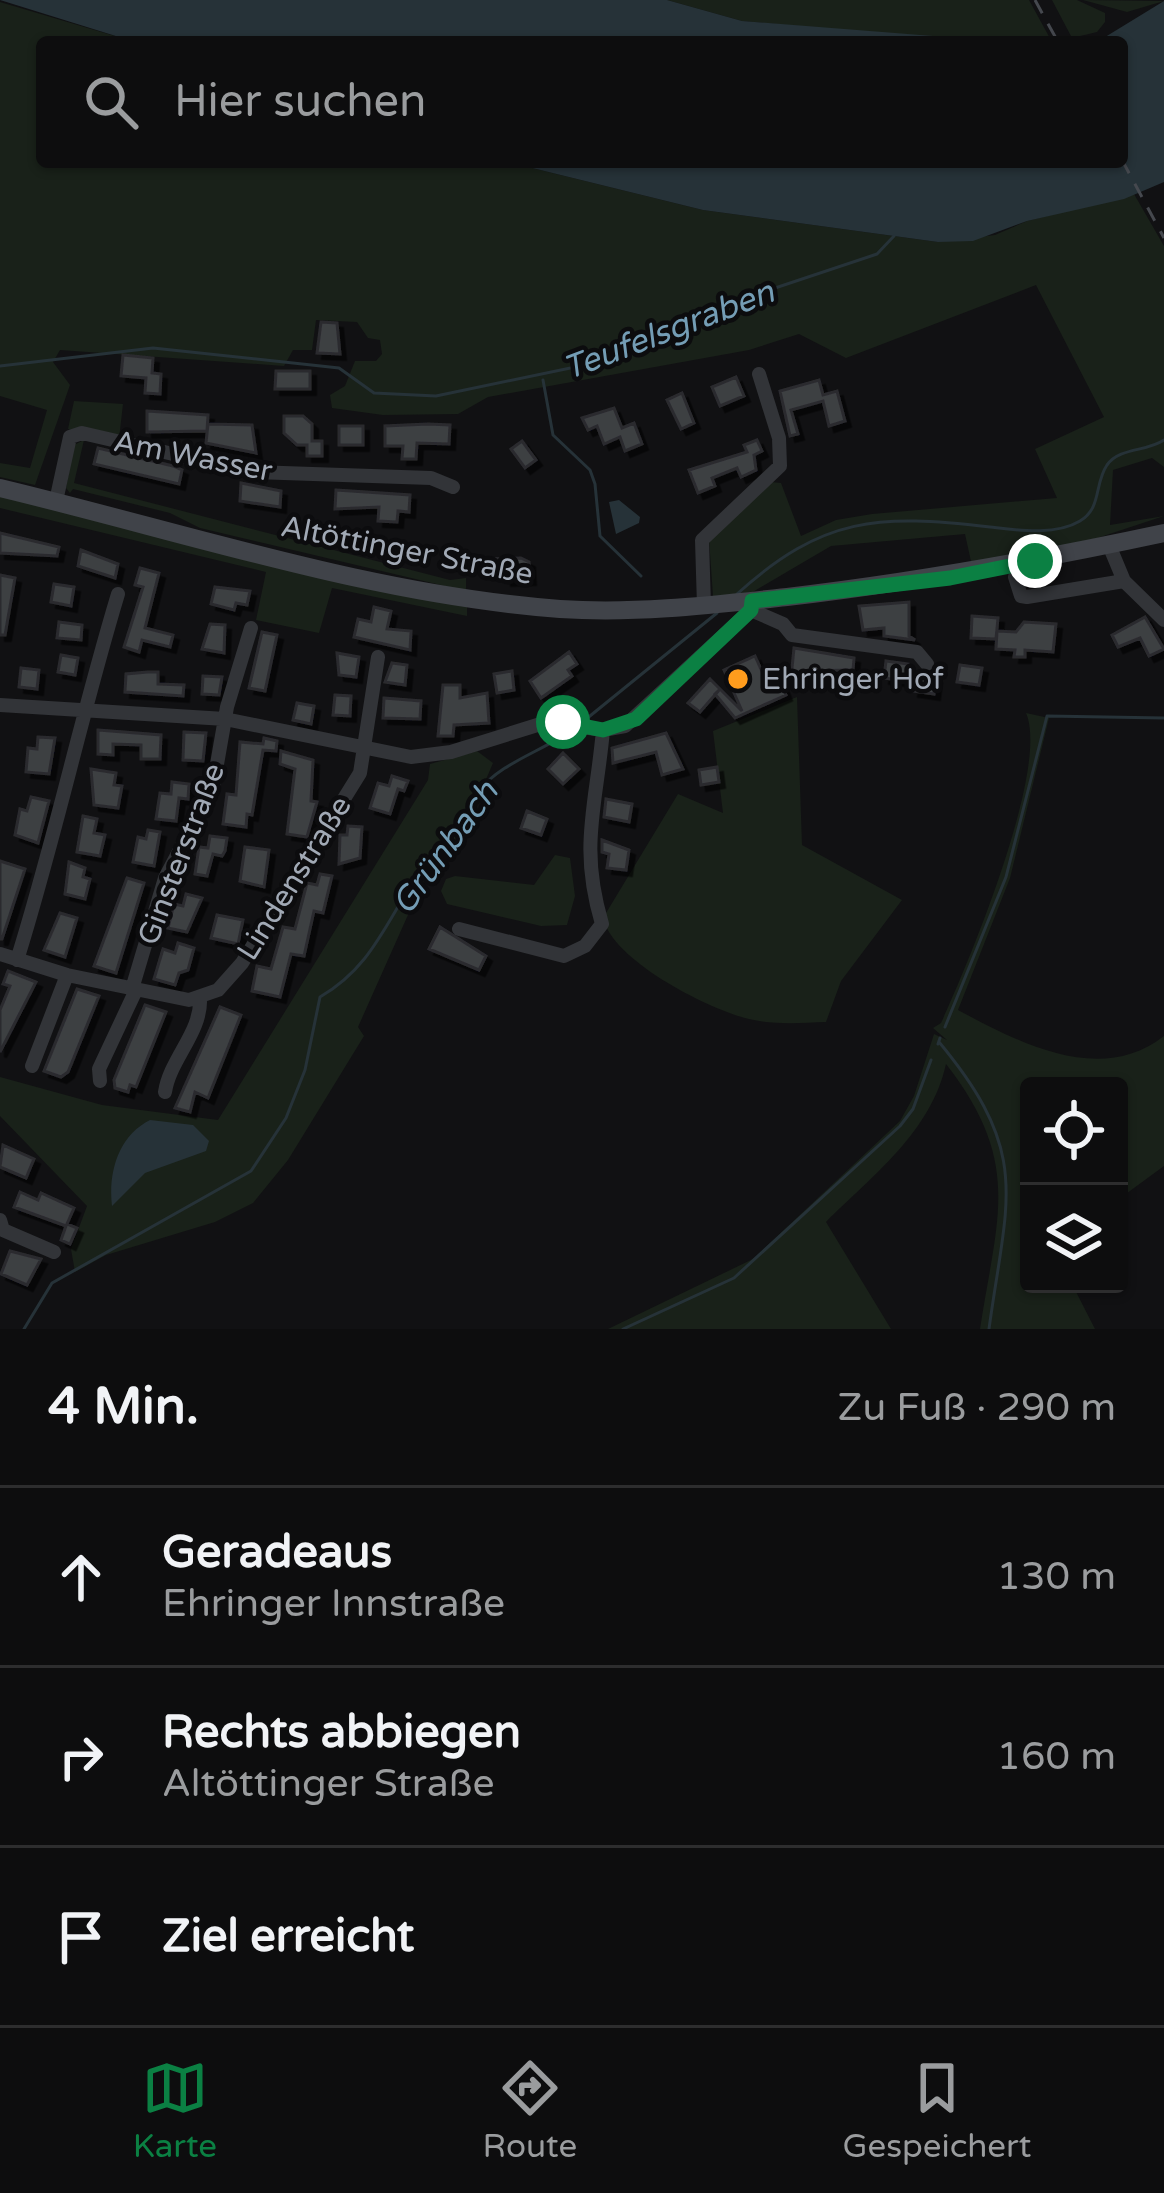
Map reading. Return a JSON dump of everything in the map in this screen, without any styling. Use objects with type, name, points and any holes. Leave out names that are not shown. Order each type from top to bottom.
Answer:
[{"type":"main road","name":"Altöttinger Straße","points":[[0,488],[482,601],[607,610],[750,604],[950,578],[1164,533]]},
{"type":"street","points":[[709,605],[702,540],[780,466],[779,438],[760,374]]},
{"type":"street","name":"Am Wasser","points":[[56,501],[70,437],[82,434],[251,472],[431,478],[453,487]]},
{"type":"street","points":[[1108,545],[1124,581],[1164,620]]},
{"type":"street","points":[[1015,577],[1021,596],[1027,597],[1124,581]]},
{"type":"street","points":[[118,594],[83,710],[56,835],[5,959],[134,989],[200,998],[201,1015],[167,1076],[165,1092]]},
{"type":"street","points":[[0,705],[225,719],[365,752],[425,757],[541,723],[596,729],[625,726],[648,710],[750,604],[792,635],[917,652],[927,664]]},
{"type":"street","name":"Ginsterstraße","points":[[100,1081],[99,1069],[134,989],[165,878],[213,787],[225,719],[251,628]]},
{"type":"street","name":"Lindenstraße","points":[[200,998],[218,991],[242,963],[360,773],[378,657]]},
{"type":"street","points":[[459,928],[564,956],[597,935],[602,924],[588,876],[586,846],[596,729]]},
{"type":"street","points":[[32,1066],[67,975]]},
{"type":"street","points":[[1,1229],[54,1252]]},
{"type":"shaded area","points":[[0,0],[667,0],[742,21],[933,36],[116,36]]},
{"type":"shaded area","points":[[667,0],[1029,0],[1049,36],[907,36],[742,21]]},
{"type":"shaded area","points":[[1052,0],[1077,0],[1105,13],[1097,32],[1071,36]]},
{"type":"shaded area","points":[[1083,0],[1164,1],[1127,12]]},
{"type":"shaded area","points":[[1164,1],[1164,182],[1124,199],[1027,221],[973,241],[938,242],[703,210],[532,168],[1128,168],[1128,36],[1107,36]]},
{"type":"shaded area","points":[[0,2],[115,36],[36,36],[36,168],[532,168],[703,210],[938,242],[995,235],[1027,221],[1134,194],[1164,246],[1164,467],[1152,458],[1113,470],[1110,525],[1164,516],[1061,550],[972,566],[965,534],[831,546],[751,593],[713,596],[709,539],[771,482],[781,483],[801,536],[836,520],[872,514],[1057,498],[1035,449],[1104,417],[1036,285],[846,358],[799,334],[749,350],[488,397],[458,414],[383,415],[332,408],[330,395],[345,386],[355,361],[376,361],[382,354],[380,340],[368,338],[357,322],[316,320],[312,350],[293,350],[284,366],[60,350],[53,362],[70,385],[35,485],[0,477],[0,463],[30,468],[47,410],[0,396]]},
{"type":"shaded area","points":[[74,401],[123,404],[119,439],[68,429]]},
{"type":"shaded area","points":[[84,440],[74,483],[450,580],[466,578],[466,591],[200,528],[170,513],[73,489],[70,493],[66,488],[74,445]]},
{"type":"shaded area","points":[[0,495],[467,606],[467,616],[332,588],[319,633],[256,620],[266,572],[0,508]]},
{"type":"shaded area","points":[[619,500],[640,517],[639,523],[616,534],[609,502]]},
{"type":"shaded area","points":[[797,697],[802,845],[902,900],[841,981],[826,1022],[768,1022],[731,1014],[664,981],[624,951],[603,918],[678,794],[723,813],[713,731]]},
{"type":"shaded area","points":[[1026,713],[1049,718],[1010,878],[958,1010],[1034,1046],[1087,1058],[1114,1058],[1139,1051],[1164,1036],[1164,1166],[1128,1192],[1128,1077],[1020,1077],[1020,1293],[1077,1293],[1095,1329],[980,1329],[997,1222],[995,1162],[970,1099],[946,1064],[928,1111],[914,1131],[826,1222],[891,1329],[608,1329],[753,1259],[900,1121],[914,1096],[934,1034],[947,1040],[933,1028],[941,1023],[1003,867],[1027,776]]},
{"type":"shaded area","points":[[477,751],[493,763],[461,838],[420,888],[358,1027],[364,1036],[288,1160],[253,1203],[215,1222],[106,1255],[75,1272],[71,1249],[87,1206],[0,1116],[0,1077],[102,1105],[218,1120],[428,780],[430,764]]},
{"type":"shaded area","points":[[555,855],[570,858],[575,896],[567,925],[541,926],[447,904],[441,891],[446,879],[455,876],[534,885]]},
{"type":"shaded area","points":[[150,1120],[193,1125],[209,1141],[206,1151],[145,1173],[112,1206],[118,1157],[130,1136]]},
{"type":"building","points":[[321,322],[337,323],[340,354],[317,353]]},
{"type":"building","points":[[123,355],[153,358],[152,373],[161,374],[160,394],[145,393],[146,378],[121,376]]},
{"type":"building","points":[[276,371],[310,371],[310,389],[275,389]]},
{"type":"building","points":[[736,377],[744,396],[720,406],[712,387]]},
{"type":"building","points":[[819,380],[823,395],[837,391],[845,421],[829,426],[823,401],[791,410],[798,434],[790,436],[780,391]]},
{"type":"building","points":[[682,393],[694,423],[681,429],[667,400]]},
{"type":"building","points":[[614,408],[622,428],[634,423],[642,444],[625,451],[620,437],[604,444],[597,426],[588,430],[582,418]]},
{"type":"building","points":[[147,411],[208,415],[207,431],[147,432]]},
{"type":"building","points":[[284,416],[303,416],[312,424],[312,441],[322,441],[322,456],[307,456],[307,445],[297,445],[284,433]]},
{"type":"building","points":[[208,424],[252,425],[256,453],[206,443]]},
{"type":"building","points":[[450,425],[449,444],[417,443],[416,459],[402,459],[403,446],[385,446],[385,426]]},
{"type":"building","points":[[339,426],[363,426],[363,445],[339,445]]},
{"type":"building","points":[[757,440],[762,451],[754,455],[756,470],[741,477],[737,468],[712,478],[715,486],[698,493],[689,470],[747,452],[744,445]]},
{"type":"building","points":[[522,441],[536,460],[525,468],[511,449]]},
{"type":"building","points":[[98,448],[182,470],[179,484],[94,464]]},
{"type":"building","points":[[241,483],[281,491],[280,507],[240,501]]},
{"type":"building","points":[[336,490],[410,495],[409,512],[398,511],[397,522],[378,521],[379,507],[335,509]]},
{"type":"building","points":[[0,533],[59,547],[57,556],[0,553]]},
{"type":"building","points":[[81,550],[118,564],[115,578],[78,566]]},
{"type":"building","points":[[487,559],[529,562],[530,579],[506,580],[505,573],[488,574]]},
{"type":"building","points":[[140,568],[159,573],[145,628],[173,635],[170,647],[142,640],[139,652],[124,647],[143,587],[135,585]]},
{"type":"building","points":[[0,575],[15,578],[5,635],[0,635]]},
{"type":"building","points":[[54,584],[74,587],[71,606],[51,602]]},
{"type":"building","points":[[215,587],[250,591],[247,605],[236,603],[234,610],[211,604]]},
{"type":"building","points":[[909,602],[909,636],[915,640],[884,636],[884,628],[863,630],[859,606]]},
{"type":"building","points":[[374,607],[391,611],[387,629],[411,631],[410,650],[354,637],[358,619],[371,622]]},
{"type":"building","points":[[972,616],[998,618],[996,639],[971,638]]},
{"type":"building","points":[[1145,617],[1164,649],[1149,656],[1140,638],[1118,647],[1112,635]]},
{"type":"building","points":[[59,622],[82,625],[81,640],[57,638]]},
{"type":"building","points":[[1024,622],[1056,624],[1053,652],[1025,650],[1025,657],[1014,657],[1015,650],[996,649],[997,631],[1016,632]]},
{"type":"building","points":[[210,624],[225,625],[224,653],[202,649]]},
{"type":"building","points":[[262,632],[277,635],[265,691],[249,688]]},
{"type":"building","points":[[794,648],[854,658],[853,670],[804,671],[803,680],[791,678]]},
{"type":"building","points":[[569,652],[577,664],[568,670],[572,676],[541,698],[530,681]]},
{"type":"building","points":[[337,653],[359,657],[356,677],[339,675]]},
{"type":"building","points":[[61,655],[78,658],[75,675],[58,672]]},
{"type":"building","points":[[755,656],[769,687],[781,682],[786,695],[735,718],[715,694],[720,689],[742,711],[724,670]]},
{"type":"building","points":[[886,661],[908,664],[906,681],[884,678]]},
{"type":"building","points":[[392,663],[407,665],[405,685],[385,682]]},
{"type":"building","points":[[960,665],[982,668],[979,685],[957,682]]},
{"type":"building","points":[[21,668],[39,670],[37,689],[19,687]]},
{"type":"building","points":[[512,671],[514,690],[497,693],[494,674]]},
{"type":"building","points":[[158,672],[158,684],[184,685],[183,696],[125,692],[126,674]]},
{"type":"building","points":[[915,675],[936,678],[934,694],[913,691]]},
{"type":"building","points":[[203,676],[222,677],[219,695],[202,694]]},
{"type":"building","points":[[710,679],[720,689],[700,712],[688,703]]},
{"type":"building","points":[[443,685],[460,685],[460,698],[487,693],[489,723],[454,725],[453,736],[438,736]]},
{"type":"building","points":[[335,695],[351,696],[350,716],[333,715]]},
{"type":"building","points":[[384,698],[421,701],[420,719],[383,718]]},
{"type":"building","points":[[297,703],[314,706],[311,724],[293,720]]},
{"type":"building","points":[[98,730],[161,735],[160,759],[141,759],[141,745],[113,744],[113,755],[98,754]]},
{"type":"building","points":[[184,732],[206,733],[203,761],[183,760]]},
{"type":"building","points":[[666,733],[683,769],[662,775],[656,752],[613,763],[612,748]]},
{"type":"building","points":[[38,737],[55,738],[49,774],[26,772],[28,748],[37,749]]},
{"type":"building","points":[[264,738],[277,741],[276,751],[263,750],[252,815],[247,814],[246,827],[223,824],[227,794],[236,795],[240,742],[263,744]]},
{"type":"building","points":[[281,751],[313,760],[311,801],[317,802],[307,837],[287,834],[295,769],[280,764]]},
{"type":"building","points":[[563,753],[579,769],[563,784],[548,769]]},
{"type":"building","points":[[717,767],[719,782],[701,785],[699,770]]},
{"type":"building","points":[[91,769],[116,773],[114,785],[122,786],[118,808],[94,805]]},
{"type":"building","points":[[392,776],[408,781],[404,791],[398,789],[390,814],[370,808],[378,783],[389,786]]},
{"type":"building","points":[[172,782],[189,784],[188,799],[179,798],[176,821],[156,819],[160,793],[171,794]]},
{"type":"building","points":[[31,797],[49,801],[38,843],[15,835],[20,809],[27,811]]},
{"type":"building","points":[[606,799],[632,804],[629,822],[604,817]]},
{"type":"building","points":[[527,811],[547,819],[541,835],[521,828]]},
{"type":"building","points":[[83,816],[97,819],[94,833],[105,835],[100,856],[77,852]]},
{"type":"building","points":[[348,826],[362,827],[360,858],[339,864],[340,835],[347,835]]},
{"type":"building","points":[[148,830],[160,832],[154,866],[133,862],[138,837],[146,839]]},
{"type":"building","points":[[210,836],[227,838],[225,851],[222,856],[213,854],[207,876],[195,874],[199,847],[208,848]]},
{"type":"building","points":[[602,840],[629,850],[626,870],[607,868],[609,854],[602,852]]},
{"type":"building","points":[[245,847],[269,850],[264,887],[240,881]]},
{"type":"building","points":[[0,861],[25,869],[2,939],[0,939]]},
{"type":"building","points":[[69,862],[85,868],[83,877],[90,879],[85,899],[65,894]]},
{"type":"building","points":[[320,874],[332,876],[323,913],[314,911],[304,956],[291,954],[280,997],[252,991],[257,966],[271,969],[283,927],[295,929],[307,883],[317,885]]},
{"type":"building","points":[[127,878],[144,883],[116,973],[94,966]]},
{"type":"building","points":[[186,894],[202,898],[187,932],[168,928],[174,904],[183,906]]},
{"type":"building","points":[[60,913],[77,918],[65,957],[44,950]]},
{"type":"building","points":[[217,915],[243,920],[238,944],[211,938]]},
{"type":"building","points":[[440,927],[486,956],[479,970],[429,949]]},
{"type":"building","points":[[178,943],[194,948],[188,970],[179,973],[175,985],[154,979],[163,949],[175,953]]},
{"type":"building","points":[[8,971],[36,982],[0,1052],[0,1010],[10,986],[3,984]]},
{"type":"building","points":[[77,989],[99,996],[68,1072],[61,1077],[44,1071]]},
{"type":"building","points":[[145,1005],[166,1012],[136,1087],[130,1085],[128,1092],[115,1088],[114,1080]]},
{"type":"building","points":[[220,1007],[241,1015],[208,1098],[195,1092],[190,1112],[175,1108]]},
{"type":"building","points":[[3,1145],[34,1159],[26,1178],[0,1167]]},
{"type":"building","points":[[20,1192],[38,1200],[41,1193],[74,1208],[67,1224],[77,1228],[70,1244],[61,1240],[66,1226],[14,1207]]},
{"type":"building","points":[[10,1251],[41,1259],[27,1285],[1,1274]]},
{"type":"waterway","name":"Teufelsgraben","points":[[0,366],[153,348],[339,368],[374,393],[436,396],[604,361],[709,310],[877,254],[894,236]]},
{"type":"waterway","points":[[543,380],[553,435],[590,470],[600,536],[641,576]]},
{"type":"waterway","name":"Grünbach","points":[[737,594],[797,549],[854,526],[916,521],[1036,531],[1070,526],[1092,509],[1112,459],[1164,440]]},
{"type":"waterway","name":"Grünbach","points":[[585,720],[717,613]]},
{"type":"waterway","points":[[945,1027],[1006,877],[1047,716],[1164,718]]},
{"type":"waterway","name":"Grünbach","points":[[24,1329],[52,1283],[251,1171],[286,1118],[305,1070],[320,997],[371,950],[412,883],[449,840],[488,781],[572,730]]},
{"type":"waterway","points":[[938,1044],[940,1038]]},
{"type":"waterway","points":[[939,1042],[989,1116],[1006,1178],[989,1329]]},
{"type":"waterway","points":[[623,1329],[734,1278],[900,1126],[913,1109],[931,1060]]},
{"type":"railway","points":[[1035,0],[1055,36]]},
{"type":"railway","points":[[1126,168],[1164,238]]},
{"type":"place","name":"Ehringer Hof","points":[[738,679]]},
{"type":"route","points":[[563,722],[603,730],[636,719],[751,610],[752,601],[950,578],[1035,561]]}]
